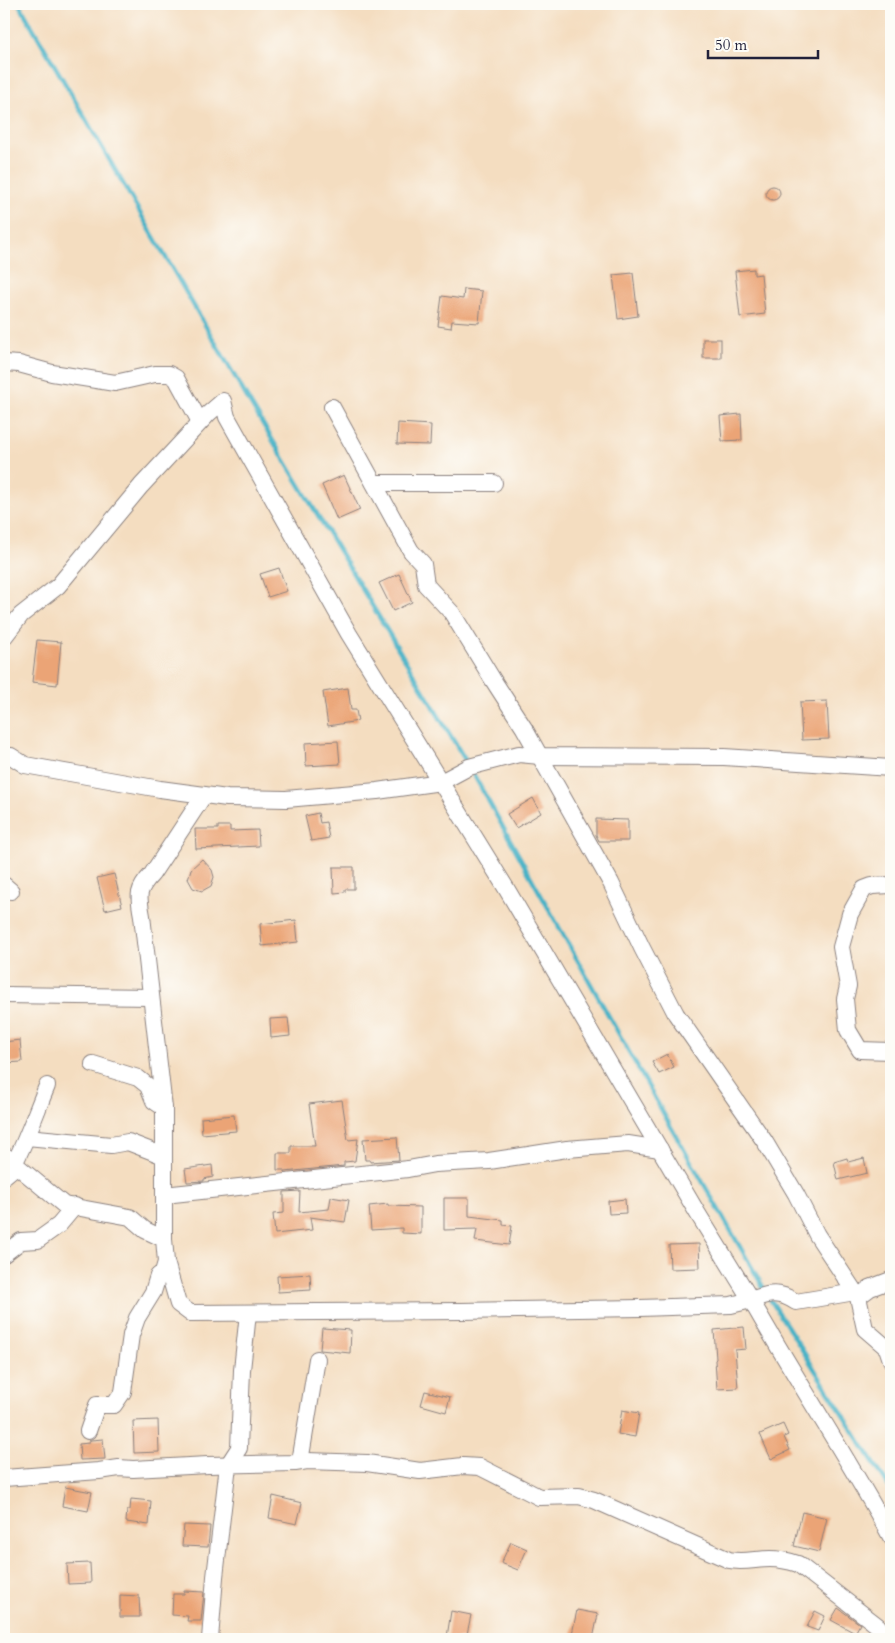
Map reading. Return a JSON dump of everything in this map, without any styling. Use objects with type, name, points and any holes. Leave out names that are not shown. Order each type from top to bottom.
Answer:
[{"type":"street","points":[[4,363],[19,364],[52,373],[115,383],[155,374],[169,374],[176,378],[200,422]]},
{"type":"street","points":[[4,636],[21,616],[58,586],[141,486],[200,422],[223,401],[227,416],[349,634],[511,897],[698,1214],[869,1496],[891,1537]]},
{"type":"street","points":[[332,406],[411,551],[423,564],[426,585],[452,612],[540,756],[611,883],[676,1014],[765,1142],[796,1194],[817,1235],[856,1295],[865,1329],[887,1348],[891,1360]]},
{"type":"street","points":[[374,483],[494,483]]},
{"type":"street","points":[[4,756],[11,756],[25,766],[226,798],[286,798],[377,792],[440,782],[469,767],[519,754],[540,756],[724,758],[891,768]]},
{"type":"street","points":[[204,795],[152,874],[142,885],[138,897],[152,997],[164,1108],[164,1239],[166,1262],[178,1304],[190,1313],[640,1308],[731,1305],[767,1294],[785,1295],[796,1302],[856,1295],[891,1280]]},
{"type":"street","points":[[891,885],[872,886],[864,889],[850,914],[841,948],[848,986],[845,999],[848,1030],[860,1050],[891,1051]]},
{"type":"street","points":[[4,995],[152,997]]},
{"type":"street","points":[[94,1064],[138,1078],[148,1086],[154,1101],[164,1108]]},
{"type":"street","points":[[47,1086],[27,1137],[9,1165],[64,1205],[130,1217],[145,1230],[164,1239]]},
{"type":"street","points":[[27,1137],[111,1145],[128,1142],[164,1156]]},
{"type":"street","points":[[164,1195],[408,1169],[435,1164],[489,1162],[567,1149],[628,1144],[660,1149]]},
{"type":"street","points":[[4,1254],[21,1241],[38,1240],[59,1224],[74,1206]]},
{"type":"street","points":[[88,1431],[98,1405],[114,1405],[123,1392],[131,1335],[138,1318],[153,1292],[158,1276],[163,1272],[166,1262]]},
{"type":"street","points":[[210,1639],[228,1464],[239,1448],[242,1370],[248,1313]]},
{"type":"street","points":[[300,1462],[317,1359]]},
{"type":"street","points":[[4,1478],[119,1468],[133,1470],[171,1466],[198,1467],[228,1464],[300,1462],[368,1463],[420,1471],[463,1466],[480,1468],[539,1497],[579,1496],[594,1500],[729,1560],[738,1562],[770,1559],[786,1560],[798,1564],[878,1626],[886,1639]]},
{"type":"building","points":[[773,186],[778,188],[780,193],[778,198],[773,200],[768,198],[766,193],[768,188]]},
{"type":"building","points":[[754,269],[754,275],[761,274],[765,314],[740,317],[735,271]]},
{"type":"building","points":[[633,273],[638,316],[618,319],[613,275]]},
{"type":"building","points":[[464,289],[482,291],[479,323],[452,321],[451,328],[438,326],[442,296],[463,299]]},
{"type":"building","points":[[703,339],[721,339],[721,358],[703,358]]},
{"type":"building","points":[[741,414],[742,440],[722,441],[720,416]]},
{"type":"building","points":[[398,423],[431,425],[430,445],[397,444]]},
{"type":"building","points":[[344,475],[360,510],[337,520],[322,485]]},
{"type":"building","points":[[279,568],[287,591],[268,597],[260,574]]},
{"type":"building","points":[[399,574],[412,602],[393,611],[379,583]]},
{"type":"building","points":[[37,640],[61,642],[57,685],[32,682]]},
{"type":"building","points":[[348,688],[351,710],[356,710],[358,721],[328,726],[323,692]]},
{"type":"building","points":[[827,701],[829,739],[802,740],[800,702]]},
{"type":"building","points":[[338,741],[340,764],[306,766],[305,743]]},
{"type":"building","points":[[533,798],[541,813],[516,828],[507,814]]},
{"type":"building","points":[[318,813],[320,823],[326,822],[329,838],[311,841],[305,816]]},
{"type":"building","points":[[596,819],[628,820],[628,841],[599,841],[596,835]]},
{"type":"building","points":[[218,826],[230,826],[230,831],[258,830],[259,846],[196,849],[195,829],[218,829]]},
{"type":"building","points":[[202,859],[212,870],[214,877],[211,886],[202,891],[193,888],[188,879],[191,869]]},
{"type":"building","points":[[333,867],[354,867],[354,889],[345,889],[345,892],[334,893]]},
{"type":"building","points":[[114,874],[122,906],[105,910],[97,878]]},
{"type":"building","points":[[296,920],[298,942],[262,946],[260,924]]},
{"type":"building","points":[[288,1018],[290,1036],[271,1038],[270,1019]]},
{"type":"building","points":[[20,1040],[22,1062],[4,1063],[4,1042]]},
{"type":"building","points":[[667,1054],[674,1067],[659,1074],[652,1062]]},
{"type":"building","points":[[342,1100],[348,1140],[358,1139],[355,1161],[344,1162],[344,1166],[284,1172],[284,1170],[277,1170],[277,1153],[291,1153],[291,1146],[315,1146],[309,1104]]},
{"type":"building","points":[[234,1115],[236,1131],[202,1134],[201,1118]]},
{"type":"building","points":[[397,1137],[399,1160],[370,1162],[370,1160],[365,1160],[363,1139]]},
{"type":"building","points":[[847,1158],[848,1162],[864,1158],[867,1173],[838,1180],[834,1162]]},
{"type":"building","points":[[212,1165],[213,1177],[204,1179],[204,1181],[187,1182],[185,1169]]},
{"type":"building","points":[[300,1191],[299,1212],[329,1209],[331,1197],[349,1200],[345,1222],[310,1217],[312,1230],[275,1234],[273,1214],[284,1213],[284,1192]]},
{"type":"building","points":[[444,1198],[469,1198],[469,1216],[503,1220],[503,1225],[512,1226],[509,1245],[475,1241],[477,1229],[444,1230]]},
{"type":"building","points":[[625,1199],[626,1213],[609,1214],[608,1201]]},
{"type":"building","points":[[388,1204],[388,1206],[421,1207],[421,1234],[402,1233],[402,1228],[371,1230],[369,1206]]},
{"type":"building","points":[[699,1244],[700,1268],[670,1269],[669,1245]]},
{"type":"building","points":[[310,1274],[311,1290],[278,1292],[277,1276]]},
{"type":"building","points":[[744,1327],[746,1349],[735,1350],[738,1388],[717,1389],[714,1330]]},
{"type":"building","points":[[322,1328],[351,1330],[350,1353],[320,1350]]},
{"type":"building","points":[[425,1391],[450,1397],[446,1412],[421,1405]]},
{"type":"building","points":[[622,1410],[639,1413],[635,1437],[618,1434]]},
{"type":"building","points":[[158,1420],[159,1452],[134,1453],[133,1421]]},
{"type":"building","points":[[783,1424],[788,1435],[784,1437],[790,1450],[771,1459],[760,1434]]},
{"type":"building","points":[[103,1439],[105,1459],[80,1460],[79,1444]]},
{"type":"building","points":[[65,1487],[92,1492],[88,1511],[62,1506]]},
{"type":"building","points":[[273,1496],[302,1503],[297,1524],[269,1518]]},
{"type":"building","points":[[131,1499],[151,1501],[149,1525],[126,1522],[127,1510],[130,1510]]},
{"type":"building","points":[[802,1512],[827,1518],[819,1552],[794,1546]]},
{"type":"building","points":[[184,1525],[210,1526],[208,1547],[182,1546]]},
{"type":"building","points":[[511,1542],[527,1549],[518,1570],[501,1563]]},
{"type":"building","points":[[90,1563],[91,1583],[68,1584],[67,1564]]},
{"type":"building","points":[[184,1591],[204,1592],[201,1621],[187,1621],[188,1616],[172,1615],[173,1594],[184,1594]]},
{"type":"building","points":[[120,1595],[139,1596],[140,1617],[120,1617]]},
{"type":"building","points":[[838,1608],[860,1624],[855,1633],[831,1620]]},
{"type":"building","points":[[577,1610],[598,1614],[593,1639],[571,1639]]},
{"type":"building","points":[[451,1611],[471,1615],[466,1639],[447,1637]]},
{"type":"building","points":[[815,1611],[825,1616],[818,1631],[807,1627]]},
{"type":"waterway","points":[[19,4],[249,401],[467,763]]},
{"type":"waterway","points":[[471,770],[671,1127],[766,1292]]},
{"type":"waterway","points":[[770,1299],[891,1490]]}]
